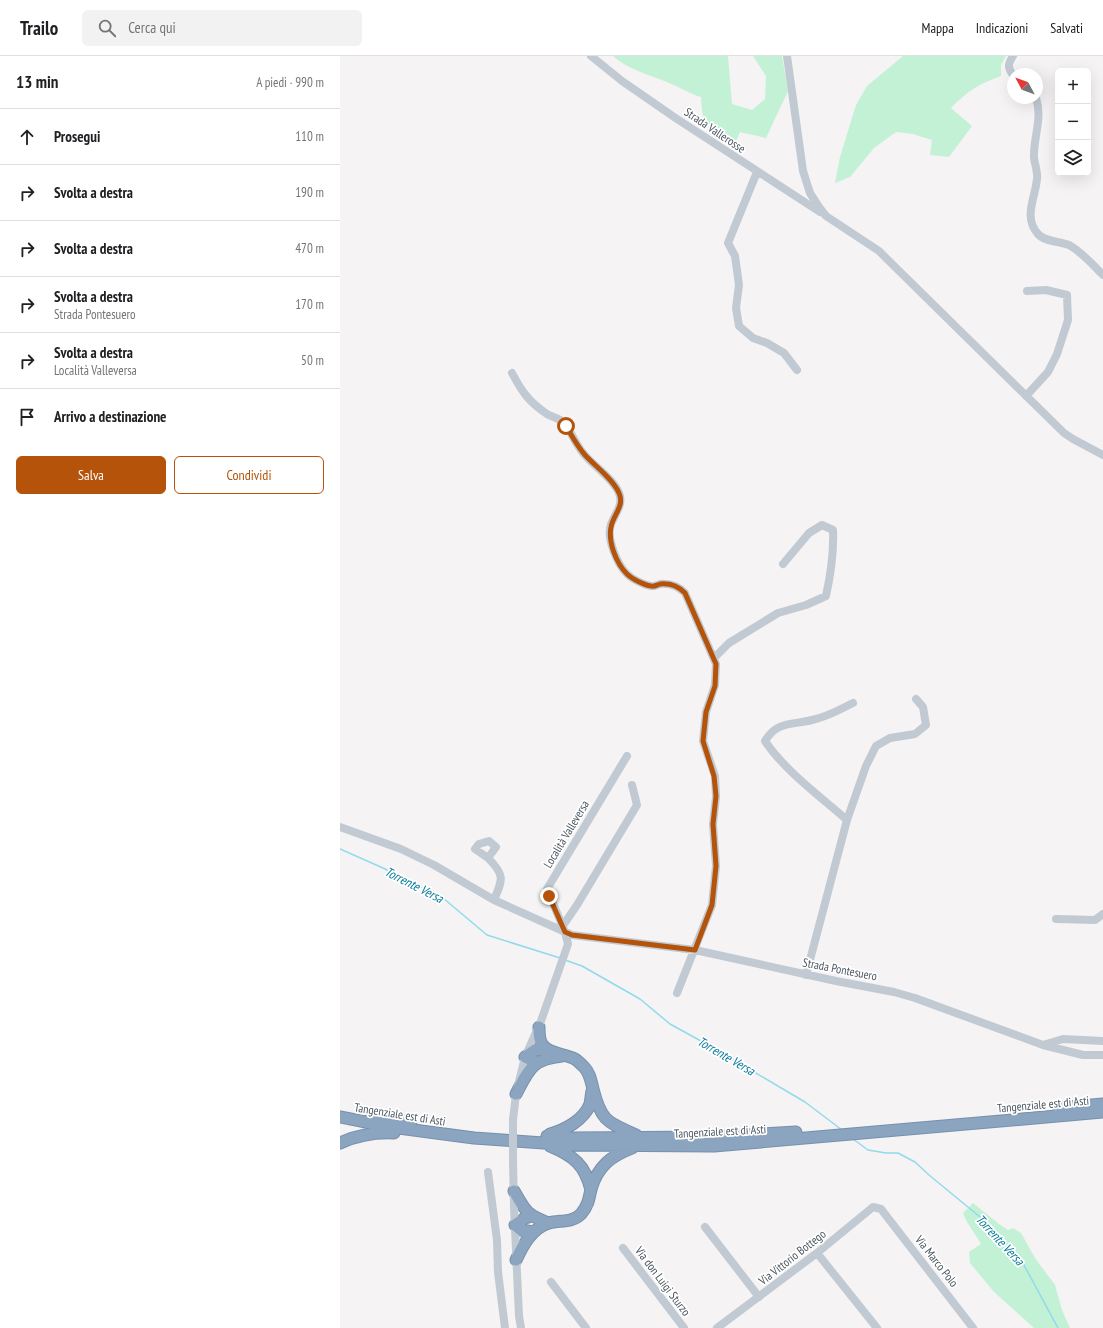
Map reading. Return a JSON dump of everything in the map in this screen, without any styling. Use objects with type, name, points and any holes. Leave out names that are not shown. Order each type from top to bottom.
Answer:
[{"type":"highway","points":[[539,1026],[540,1040],[545,1049]]},
{"type":"highway","points":[[516,1260],[524,1243],[533,1232],[548,1223],[573,1220],[576,1218],[587,1206],[590,1200],[591,1190],[602,1167],[612,1157],[639,1142],[606,1120],[600,1111],[590,1074],[576,1059],[545,1049],[535,1050],[525,1057]]},
{"type":"highway","points":[[516,1094],[526,1074],[536,1062],[548,1057],[565,1056]]},
{"type":"highway","points":[[525,1057],[536,1062]]},
{"type":"highway","points":[[544,1140],[575,1122],[583,1115],[589,1105],[593,1087]]},
{"type":"highway","name":"Tangenziale est di Asti","points":[[639,1142],[714,1146],[807,1138],[866,1129],[1103,1104]]},
{"type":"highway","name":"Tangenziale est di Asti","points":[[340,1110],[393,1120],[544,1140],[572,1146],[712,1136],[866,1129],[1103,1112]]},
{"type":"highway","name":"Tangenziale est di Asti","points":[[340,1117],[391,1127],[474,1138],[544,1140]]},
{"type":"highway","points":[[340,1143],[353,1137],[372,1133],[393,1133],[445,1140],[474,1138]]},
{"type":"highway","points":[[544,1140],[569,1155],[580,1165],[588,1178],[591,1190]]},
{"type":"highway","points":[[514,1192],[524,1209],[531,1216],[548,1223]]},
{"type":"highway","points":[[531,1216],[515,1225],[521,1230],[533,1232]]},
{"type":"street","name":"Strada Vallerosse","points":[[591,56],[622,81],[757,172],[831,219]]},
{"type":"street","points":[[787,56],[804,177],[815,202],[822,212],[879,251],[1064,433],[1103,455]]},
{"type":"street","points":[[1009,68],[1013,56]]},
{"type":"street","points":[[1038,104],[1039,110],[1034,158],[1037,178],[1030,207],[1030,216],[1033,227],[1039,236],[1069,246],[1080,253],[1103,275]]},
{"type":"street","points":[[757,172],[728,243],[735,256],[739,285],[736,308],[739,326],[753,338],[767,343],[784,353],[797,370]]},
{"type":"street","points":[[1026,396],[1048,372],[1057,354],[1068,320],[1066,295],[1046,290],[1027,291]]},
{"type":"street","points":[[512,373],[520,388],[534,405],[549,416],[562,421],[583,453],[609,479],[619,492],[621,501],[617,514],[611,525],[610,541],[618,561],[627,574],[639,582],[652,586],[662,584],[676,586],[685,593],[716,664],[715,686],[706,712],[703,741],[714,776],[716,796],[713,824],[716,866],[712,905],[678,994]]},
{"type":"street","points":[[714,658],[729,644],[778,613],[826,596],[833,556],[833,530],[822,525],[809,533],[784,564]]},
{"type":"street","points":[[806,975],[847,820],[866,766],[876,746],[890,738],[915,734],[926,725],[923,707],[916,699]]},
{"type":"street","points":[[847,820],[789,769],[765,741],[770,733],[783,725],[812,720],[833,714],[853,703]]},
{"type":"street","name":"Località Valleversa","points":[[564,930],[547,889],[627,756]]},
{"type":"street","points":[[521,1328],[516,1260],[513,1161],[513,1120],[516,1094],[525,1057],[539,1026],[568,944],[564,930],[577,905],[637,805],[632,785]]},
{"type":"street","name":"Strada Pontesuero","points":[[340,828],[401,849],[434,865],[494,900],[564,930],[572,935],[695,950],[836,982],[894,992],[915,998],[1043,1045],[1084,1055],[1103,1055]]},
{"type":"street","points":[[488,858],[499,869],[501,882],[494,900]]},
{"type":"street","points":[[1056,919],[1095,920],[1103,914]]},
{"type":"street","points":[[1043,1045],[1063,1039],[1103,1041]]},
{"type":"street","points":[[488,1172],[497,1240],[498,1272],[505,1328]]},
{"type":"street","name":"Via Vittorio Bottego","points":[[717,1328],[817,1253],[873,1208],[881,1209]]},
{"type":"street","name":"Via Marco Polo","points":[[881,1209],[973,1328]]},
{"type":"street","points":[[705,1227],[759,1297]]},
{"type":"street","name":"Via don Luigi Sturzo","points":[[623,1248],[684,1328]]},
{"type":"street","points":[[817,1253],[877,1328]]},
{"type":"street","points":[[551,1282],[586,1328]]},
{"type":"green space","points":[[613,56],[728,56],[732,104],[752,110],[765,99],[766,76],[753,56],[782,56],[788,91],[766,138],[740,132],[736,141],[706,127],[702,111],[701,97],[633,69]]},
{"type":"green space","points":[[903,56],[1006,56],[1001,65],[1001,76],[974,89],[951,108],[972,126],[949,157],[930,155],[932,140],[913,134],[896,132],[874,148],[850,177],[835,183],[840,157],[856,105],[867,86]]},
{"type":"green space","points":[[973,1203],[1008,1230],[1013,1228],[1021,1233],[1035,1258],[1055,1285],[1062,1310],[1070,1328],[1034,1328],[994,1292],[970,1263],[969,1252],[981,1244],[963,1213]]},
{"type":"waterway","name":"Torrente Versa","points":[[340,849],[383,868],[443,898],[487,935],[560,958]]},
{"type":"waterway","name":"Torrente Versa","points":[[565,960],[582,966],[640,999],[670,1024],[805,1102],[842,1130]]},
{"type":"waterway","name":"Torrente Versa","points":[[853,1139],[868,1150],[898,1153],[915,1162],[991,1226],[1024,1265],[1058,1328]]},
{"type":"route","points":[[549,896],[565,932],[572,935],[695,950],[712,905],[716,866],[713,824],[716,796],[714,776],[703,741],[706,712],[715,686],[716,664],[682,589],[676,586],[662,584],[652,586],[639,582],[627,574],[618,561],[610,541],[611,525],[617,514],[621,501],[619,492],[609,479],[583,453],[566,426]]}]
